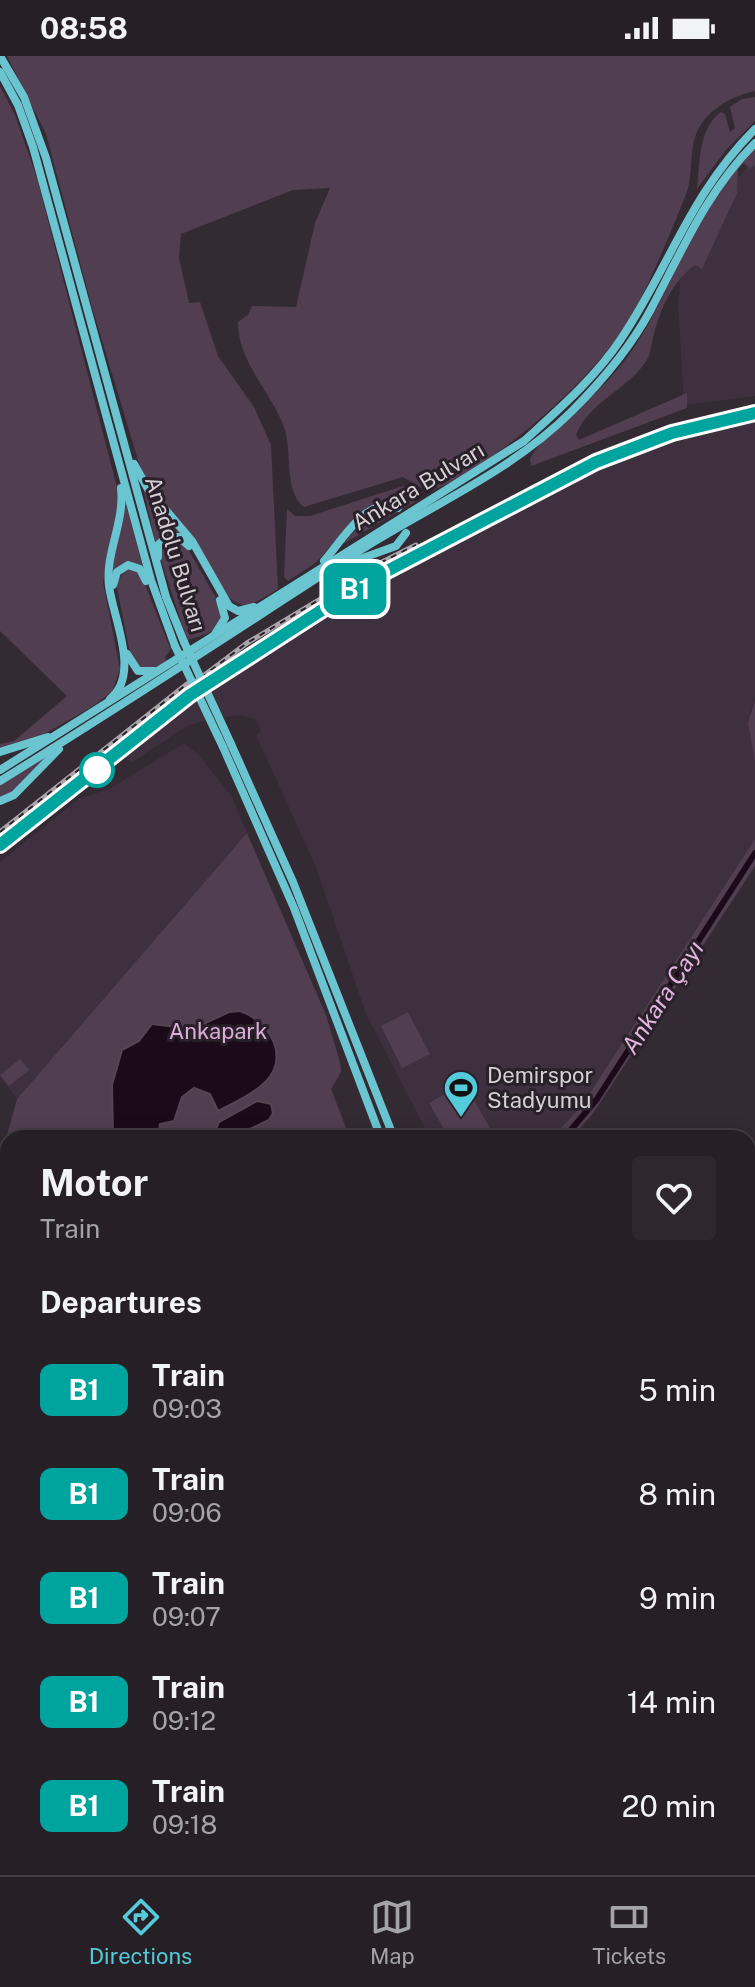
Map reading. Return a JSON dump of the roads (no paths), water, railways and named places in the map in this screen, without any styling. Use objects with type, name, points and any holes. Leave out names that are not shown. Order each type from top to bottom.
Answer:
[{"type":"main road","name":"Anadolu Bulvarı","points":[[0,56],[17,84],[39,136],[174,631]]},
{"type":"main road","name":"Anadolu Bulvarı","points":[[0,72],[18,105],[33,147],[154,590],[293,882],[391,1130]]},
{"type":"main road","name":"Ankara Bulvarı","points":[[0,770],[524,441],[595,373],[620,340],[689,212],[724,160],[755,129]]},
{"type":"main road","name":"Ankara Bulvarı","points":[[0,781],[390,532],[489,477],[531,448],[571,412],[628,346],[709,199],[731,167],[755,143]]},
{"type":"main road","points":[[109,389],[116,397],[136,468],[148,489],[192,541],[225,600],[238,611],[266,603]]},
{"type":"main road","points":[[0,752],[74,725],[115,695],[124,675],[108,578],[122,510],[117,456]]},
{"type":"main road","points":[[314,572],[370,509],[389,504],[398,508]]},
{"type":"main road","points":[[313,582],[358,558],[396,546],[406,533]]},
{"type":"main road","points":[[174,631],[157,552],[162,540],[174,536],[187,541],[223,607],[223,625],[208,642]]},
{"type":"main road","points":[[166,667],[143,673],[128,659],[113,585],[121,568],[133,565],[143,573],[158,617],[174,631]]},
{"type":"main road","points":[[0,801],[14,795],[58,750],[114,710]]},
{"type":"main road","name":"Anadolu Bulvarı","points":[[227,746],[294,908],[378,1130]]},
{"type":"waterway","name":"Ankara Çayı","points":[[571,1130],[597,1099],[755,853]]},
{"type":"railway","points":[[0,848],[222,676],[376,579],[470,528],[594,467],[688,431],[755,416]]},
{"type":"railway","points":[[348,579],[416,545]]},
{"type":"railway","points":[[182,692],[247,643],[359,576]]},
{"type":"railway","points":[[0,832],[187,684]]},
{"type":"train","name":"B1","points":[[0,845],[190,695],[364,583],[447,537],[596,462],[672,433],[755,413]]},
{"type":"place","name":"Demirspor Stadyumu","points":[[461,1119]]},
{"type":"park label","name":"Ankapark","points":[[218,1031]]}]
